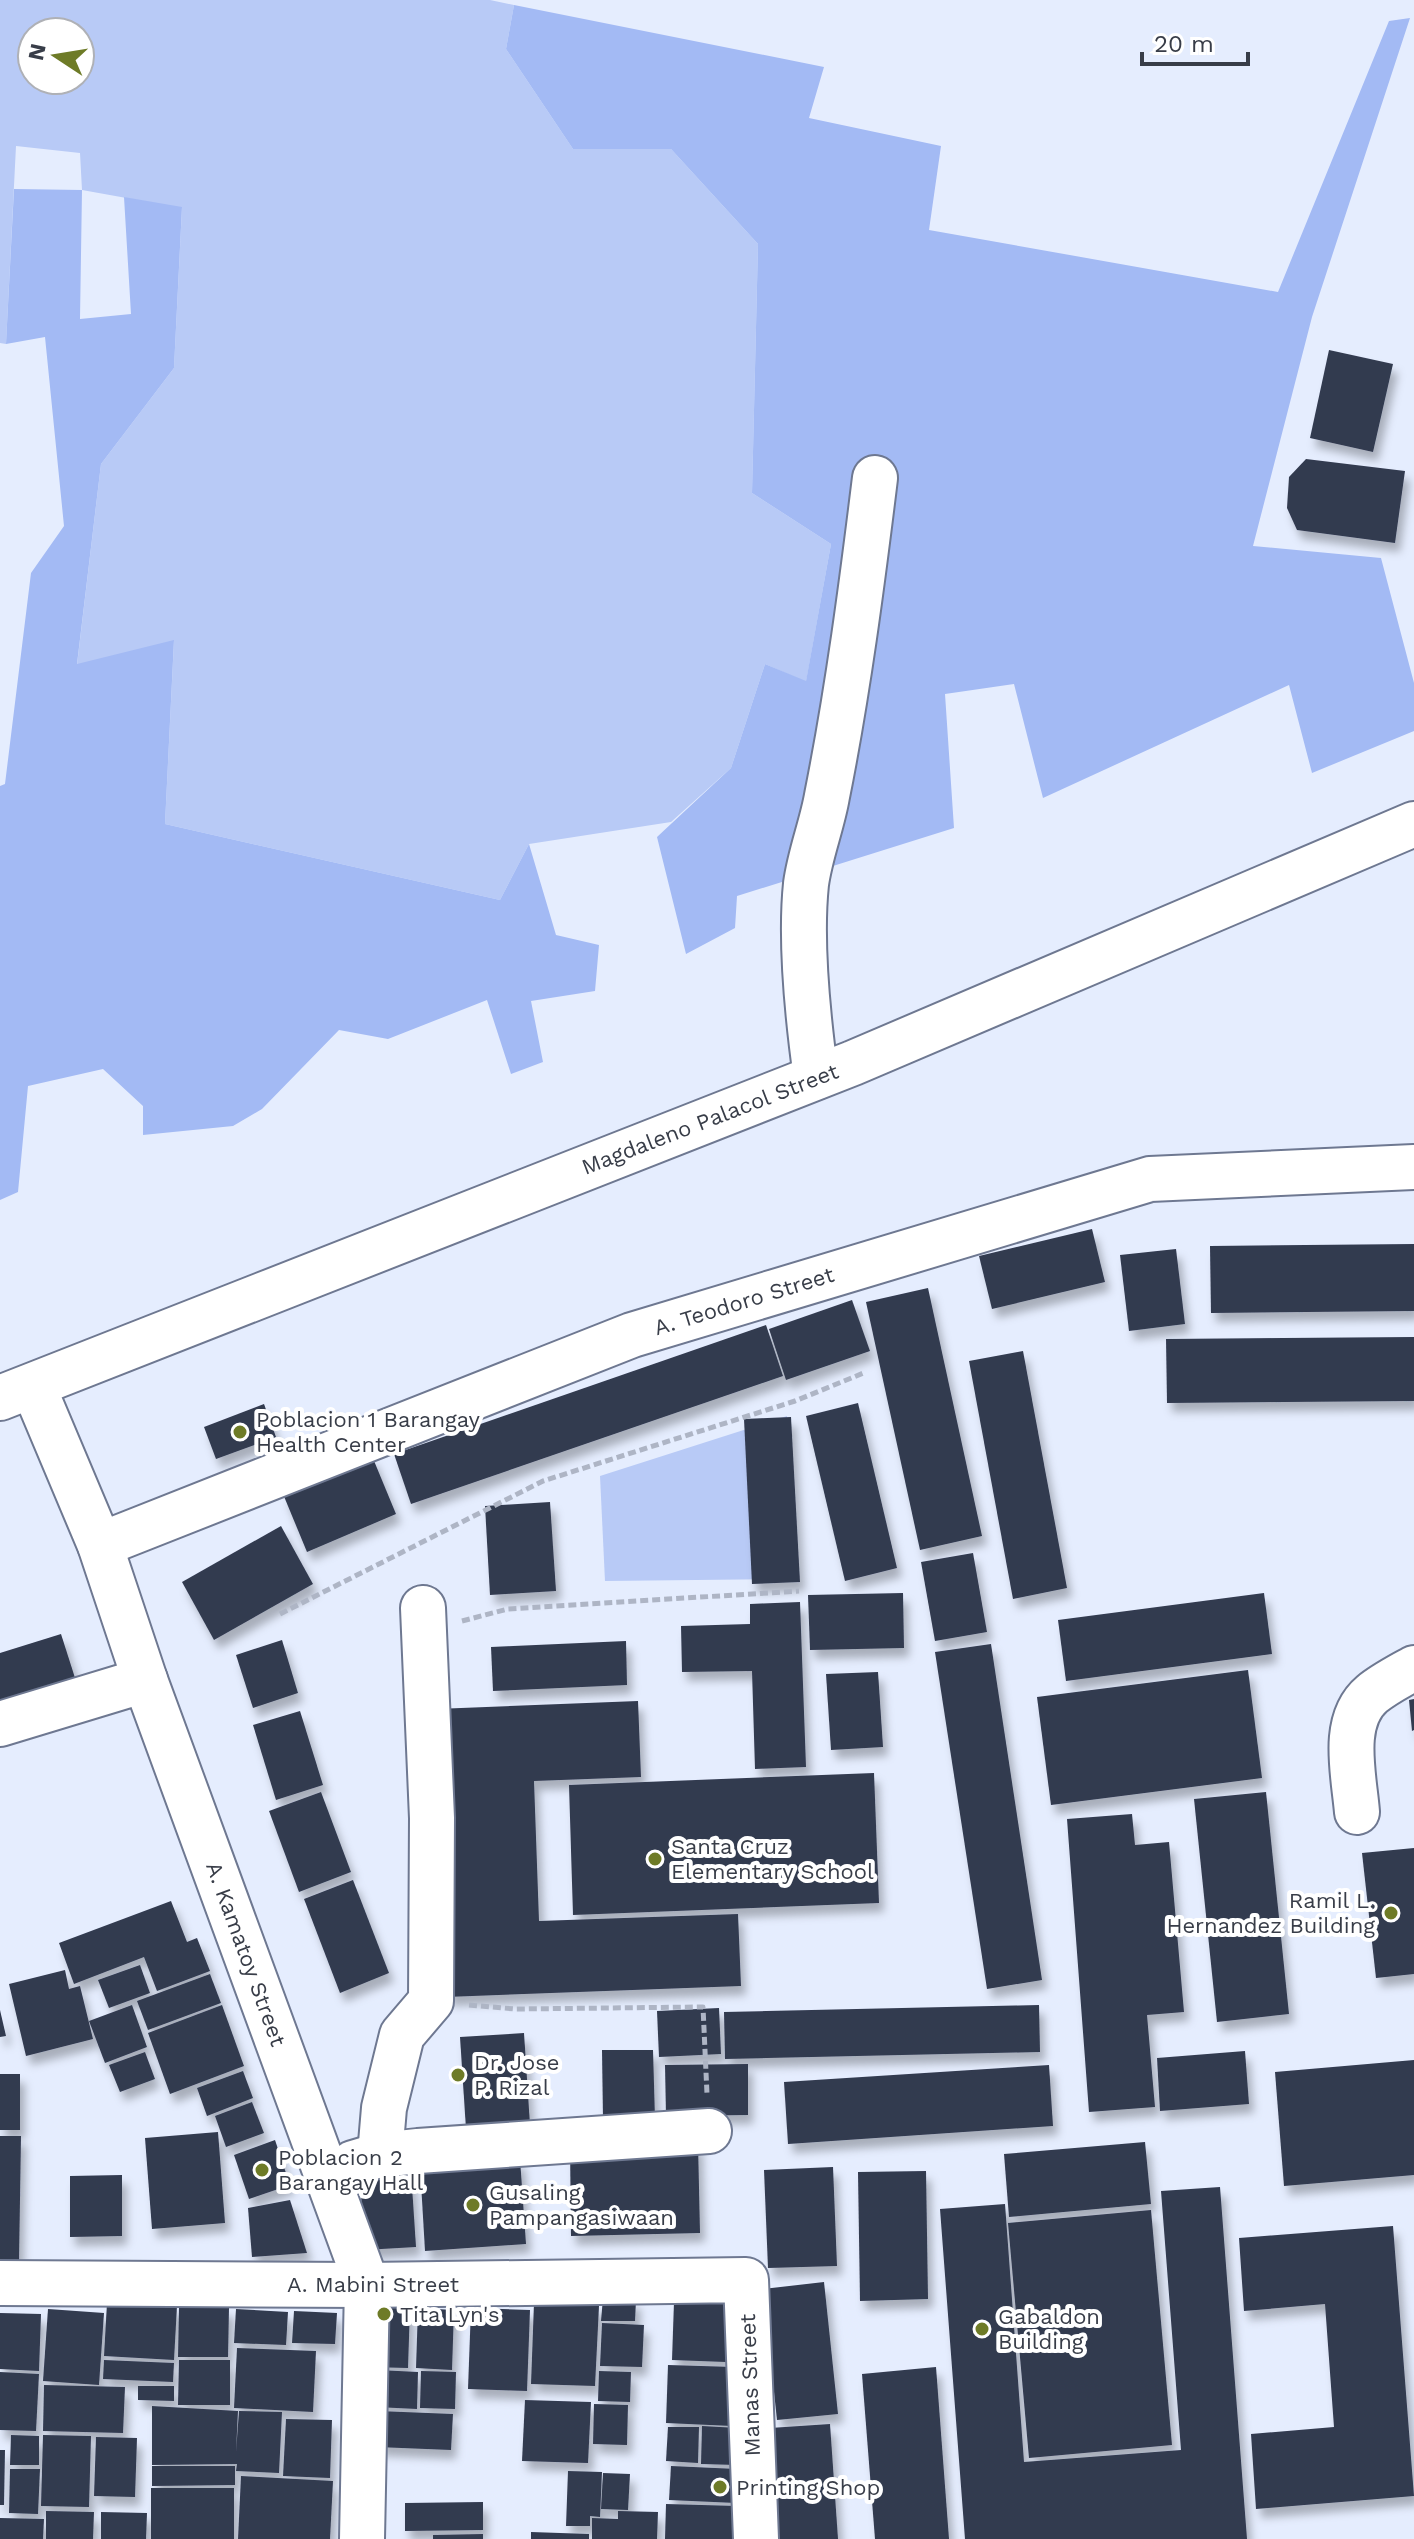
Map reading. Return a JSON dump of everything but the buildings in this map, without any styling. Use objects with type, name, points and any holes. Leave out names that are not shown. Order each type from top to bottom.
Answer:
[{"type":"street","points":[[816,1077],[808,988],[806,882],[827,797],[875,478]]},
{"type":"street","name":"Magdaleno Palacol Street","points":[[16,1392],[816,1077],[1414,824]]},
{"type":"street","name":"A. Teodoro Street","points":[[100,1545],[632,1335],[1150,1179],[1414,1167]]},
{"type":"street","name":"A. Kamatoy Street","points":[[16,1392],[100,1545],[145,1680],[367,2285],[362,2539]]},
{"type":"street","points":[[380,2155],[384,2108],[402,2035],[431,2001],[432,1818],[442,1615]]},
{"type":"street","points":[[1357,1812],[1351,1730],[1357,1711],[1372,1694],[1414,1668]]},
{"type":"street","points":[[0,1724],[145,1680]]},
{"type":"street","points":[[328,2177],[345,2165],[380,2155],[709,2131]]},
{"type":"street","name":"A. Mabini Street","points":[[0,2283],[367,2285],[746,2280]]},
{"type":"street","name":"Manas Street","points":[[746,2280],[756,2539]]},
{"type":"path","points":[[280,1614],[543,1481],[795,1401],[866,1372]]},
{"type":"path","points":[[442,1615],[799,1591]]},
{"type":"path","points":[[431,2001],[515,2009],[703,2007],[709,2131]]},
{"type":"shaded area","points":[[0,0],[490,0],[514,5],[506,49],[573,149],[671,149],[758,244],[752,493],[831,544],[806,682],[765,664],[731,768],[671,822],[529,844],[500,900],[165,824],[174,641],[77,665],[101,464],[174,368],[182,208],[82,190],[80,153],[16,146],[6,344],[0,343]]},
{"type":"shaded area","points":[[514,5],[824,67],[809,118],[941,146],[929,230],[1278,292],[1389,21],[1410,18],[1312,317],[1253,546],[1381,558],[1414,683],[1414,731],[1312,773],[1289,685],[1043,798],[1014,684],[945,694],[954,828],[737,896],[735,928],[686,954],[657,837],[731,768],[765,664],[806,681],[831,544],[752,493],[758,244],[671,149],[573,149],[506,49]]},
{"type":"shaded area","points":[[14,189],[82,190],[80,319],[131,314],[124,197],[182,207],[174,368],[101,464],[77,664],[174,640],[165,824],[500,900],[529,844],[556,935],[599,945],[595,991],[531,1001],[543,1062],[511,1074],[487,1000],[388,1039],[339,1030],[262,1109],[233,1126],[143,1135],[143,1106],[103,1069],[28,1086],[18,1192],[0,1200],[0,786],[5,784],[31,573],[64,526],[45,337],[6,344]]},
{"type":"shaded area","points":[[787,1416],[783,1579],[605,1581],[600,1476]]},
{"type":"place","name":"Poblacion 1 Barangay Health Center","points":[[240,1432]]},
{"type":"place","name":"Santa Cruz Elementary School","points":[[655,1859]]},
{"type":"place","name":"Ramil L. Hernandez Building","points":[[1391,1913]]},
{"type":"place","name":"Dr. Jose P. Rizal","points":[[458,2075]]},
{"type":"place","name":"Poblacion 2 Barangay Hall","points":[[262,2170]]},
{"type":"place","name":"Gusaling Pampangasiwaan","points":[[473,2205]]},
{"type":"place","name":"Tita Lyn's","points":[[384,2314]]},
{"type":"place","name":"Gabaldon Building","points":[[982,2329]]},
{"type":"place","name":"Printing Shop","points":[[720,2487]]}]
